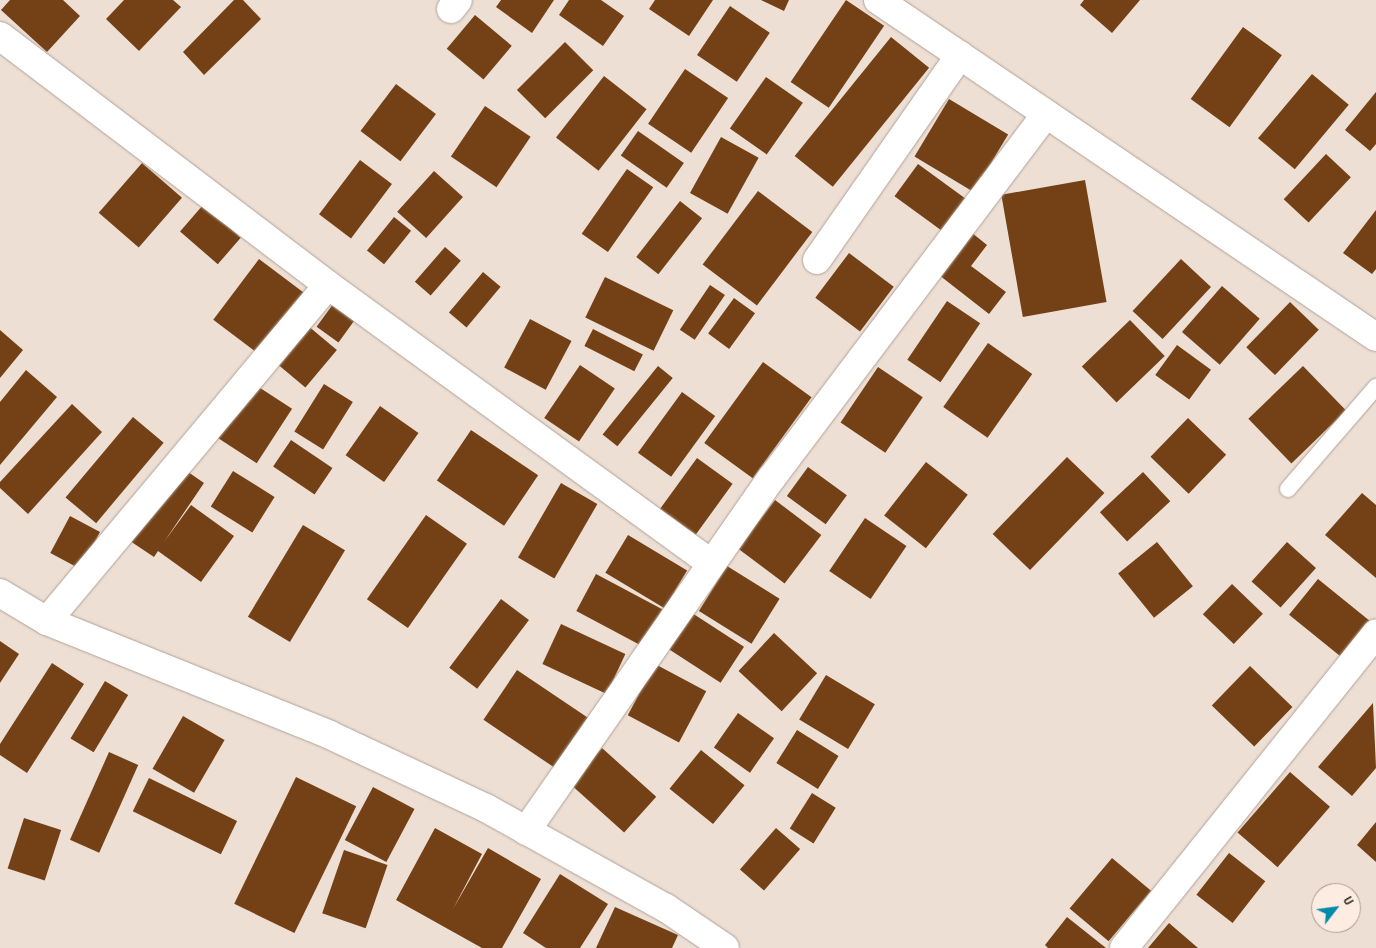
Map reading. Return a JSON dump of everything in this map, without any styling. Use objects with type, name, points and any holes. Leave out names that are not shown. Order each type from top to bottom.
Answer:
[{"type":"street","points":[[878,0],[1376,337]]},
{"type":"street","points":[[0,36],[328,285],[711,563]]},
{"type":"street","points":[[817,260],[960,55]]},
{"type":"street","points":[[526,830],[711,563],[1046,114]]},
{"type":"street","points":[[47,621],[328,285]]},
{"type":"street","points":[[0,593],[47,621],[136,660],[330,735],[526,830],[666,908],[724,948]]},
{"type":"street","points":[[1124,948],[1376,633]]},
{"type":"lane","points":[[1288,488],[1376,387]]},
{"type":"building","points":[[10,0],[63,0],[80,16],[47,52],[1,10]]},
{"type":"building","points":[[124,0],[173,0],[181,7],[139,51],[106,19]]},
{"type":"building","points":[[234,0],[243,0],[261,19],[204,75],[183,52]]},
{"type":"building","points":[[501,0],[554,0],[532,33],[496,7]]},
{"type":"building","points":[[569,0],[601,0],[624,16],[603,46],[559,15]]},
{"type":"building","points":[[655,0],[713,0],[689,36],[649,9]]},
{"type":"building","points":[[761,0],[789,0],[784,11]]},
{"type":"building","points":[[846,0],[884,26],[829,108],[791,82]]},
{"type":"building","points":[[1084,0],[1140,0],[1112,33],[1080,5]]},
{"type":"building","points":[[730,6],[770,33],[737,82],[697,55]]},
{"type":"building","points":[[475,15],[512,46],[483,80],[447,49]]},
{"type":"building","points":[[1243,27],[1282,55],[1230,127],[1191,99]]},
{"type":"building","points":[[891,37],[929,68],[833,187],[795,156]]},
{"type":"building","points":[[565,42],[593,70],[545,118],[517,90]]},
{"type":"building","points":[[685,69],[728,98],[691,153],[648,124]]},
{"type":"building","points":[[1312,74],[1349,105],[1295,169],[1258,138]]},
{"type":"building","points":[[604,76],[647,109],[599,171],[556,137]]},
{"type":"building","points":[[766,77],[803,103],[767,154],[730,129]]},
{"type":"building","points":[[396,84],[436,114],[400,161],[360,131]]},
{"type":"building","points":[[1376,92],[1376,144],[1370,151],[1345,130]]},
{"type":"building","points":[[949,99],[1008,135],[974,192],[914,156]]},
{"type":"building","points":[[485,106],[531,137],[496,187],[451,157]]},
{"type":"building","points":[[638,131],[684,163],[667,188],[621,156]]},
{"type":"building","points":[[721,137],[759,158],[728,214],[690,193]]},
{"type":"building","points":[[1326,154],[1351,177],[1309,223],[1284,199]]},
{"type":"building","points":[[360,160],[392,184],[351,238],[319,214]]},
{"type":"building","points":[[142,163],[182,198],[139,248],[99,213]]},
{"type":"building","points":[[918,164],[966,199],[942,231],[894,196]]},
{"type":"building","points":[[627,169],[653,187],[608,252],[582,234]]},
{"type":"building","points":[[434,171],[463,197],[426,238],[397,212]]},
{"type":"building","points":[[1085,180],[1107,302],[1023,317],[1001,195]]},
{"type":"building","points":[[758,191],[812,232],[757,305],[703,264]]},
{"type":"building","points":[[680,201],[702,218],[658,274],[636,257]]},
{"type":"building","points":[[203,205],[241,238],[218,264],[180,231]]},
{"type":"building","points":[[1376,210],[1376,269],[1372,274],[1343,253]]},
{"type":"building","points":[[394,217],[411,231],[384,264],[367,250]]},
{"type":"building","points":[[966,228],[987,245],[971,266],[1006,292],[989,314],[939,275]]},
{"type":"building","points":[[445,247],[461,261],[431,295],[415,282]]},
{"type":"building","points":[[849,253],[894,287],[860,331],[815,298]]},
{"type":"building","points":[[259,259],[311,298],[265,359],[213,320]]},
{"type":"building","points":[[1181,259],[1211,287],[1163,339],[1133,311]]},
{"type":"building","points":[[483,272],[501,287],[467,327],[449,313]]},
{"type":"building","points":[[605,277],[673,310],[654,351],[585,317]]},
{"type":"building","points":[[710,285],[725,295],[695,340],[680,330]]},
{"type":"building","points":[[1222,286],[1260,319],[1220,365],[1182,332]]},
{"type":"building","points":[[734,298],[755,313],[729,349],[708,334]]},
{"type":"building","points":[[336,300],[358,316],[338,343],[317,327]]},
{"type":"building","points":[[947,301],[980,323],[940,382],[907,360]]},
{"type":"building","points":[[1290,302],[1319,330],[1275,375],[1246,347]]},
{"type":"building","points":[[530,319],[571,341],[546,390],[504,368]]},
{"type":"building","points":[[1130,320],[1165,356],[1117,403],[1082,367]]},
{"type":"building","points":[[307,325],[337,350],[305,388],[276,363]]},
{"type":"building","points":[[593,329],[643,354],[634,371],[584,346]]},
{"type":"building","points":[[0,330],[23,350],[0,378]]},
{"type":"building","points":[[988,343],[1032,374],[987,438],[943,407]]},
{"type":"building","points":[[1177,345],[1211,370],[1189,400],[1155,375]]},
{"type":"building","points":[[763,362],[812,397],[753,478],[704,443]]},
{"type":"building","points":[[580,365],[615,388],[579,442],[544,418]]},
{"type":"building","points":[[658,366],[673,378],[617,446],[603,434]]},
{"type":"building","points":[[1303,366],[1346,411],[1291,463],[1248,419]]},
{"type":"building","points":[[878,367],[923,397],[885,453],[841,423]]},
{"type":"building","points":[[26,370],[57,397],[0,465],[0,402]]},
{"type":"building","points":[[251,382],[292,409],[257,463],[216,437]]},
{"type":"building","points":[[324,384],[353,402],[323,450],[294,431]]},
{"type":"building","points":[[682,392],[715,416],[671,477],[638,453]]},
{"type":"building","points":[[72,404],[102,432],[28,514],[0,488],[0,482]]},
{"type":"building","points":[[380,406],[419,433],[384,482],[346,455]]},
{"type":"building","points":[[133,417],[164,443],[96,523],[66,497]]},
{"type":"building","points":[[1188,418],[1226,455],[1189,494],[1150,457]]},
{"type":"building","points":[[471,430],[538,475],[504,526],[437,481]]},
{"type":"building","points":[[291,440],[332,468],[315,494],[273,467]]},
{"type":"building","points":[[1067,457],[1104,493],[1030,570],[993,534]]},
{"type":"building","points":[[697,458],[733,484],[689,544],[654,518]]},
{"type":"building","points":[[926,462],[968,495],[926,548],[884,516]]},
{"type":"building","points":[[178,465],[204,483],[164,542],[191,505],[234,536],[201,582],[158,551],[154,557],[127,539]]},
{"type":"building","points":[[808,467],[847,495],[826,524],[787,496]]},
{"type":"building","points":[[233,471],[275,497],[252,533],[211,507]]},
{"type":"building","points":[[1143,472],[1170,501],[1127,541],[1100,512]]},
{"type":"building","points":[[561,483],[597,504],[554,578],[518,557]]},
{"type":"building","points":[[1362,493],[1376,505],[1376,578],[1325,535]]},
{"type":"building","points":[[775,500],[821,535],[785,584],[738,549]]},
{"type":"building","points":[[426,515],[467,544],[408,628],[367,599]]},
{"type":"building","points":[[70,516],[100,532],[80,569],[50,553]]},
{"type":"building","points":[[865,518],[906,546],[871,599],[829,571]]},
{"type":"building","points":[[303,525],[345,550],[290,642],[248,617]]},
{"type":"building","points":[[628,535],[687,571],[664,608],[605,573]]},
{"type":"building","points":[[1157,542],[1193,586],[1154,618],[1118,573]]},
{"type":"building","points":[[1287,542],[1316,568],[1281,607],[1252,581]]},
{"type":"building","points":[[727,566],[780,599],[751,644],[699,611]]},
{"type":"building","points":[[596,574],[662,609],[643,646],[576,611]]},
{"type":"building","points":[[1318,579],[1369,621],[1340,656],[1289,615]]},
{"type":"building","points":[[1232,584],[1263,614],[1234,644],[1203,614]]},
{"type":"building","points":[[501,599],[529,620],[477,689],[449,668]]},
{"type":"building","points":[[692,613],[744,647],[721,683],[669,649]]},
{"type":"building","points":[[561,624],[625,654],[607,694],[542,664]]},
{"type":"building","points":[[774,633],[817,673],[782,711],[739,671]]},
{"type":"building","points":[[0,641],[19,654],[0,683]]},
{"type":"building","points":[[52,663],[84,684],[27,773],[0,755],[0,744]]},
{"type":"building","points":[[655,664],[706,691],[679,742],[628,715]]},
{"type":"building","points":[[1250,666],[1292,707],[1254,747],[1212,706]]},
{"type":"building","points":[[517,670],[588,718],[555,768],[483,720]]},
{"type":"building","points":[[826,675],[875,704],[848,749],[799,720]]},
{"type":"building","points":[[105,681],[128,695],[94,752],[70,738]]},
{"type":"building","points":[[1373,703],[1376,768],[1352,796],[1318,767]]},
{"type":"building","points":[[738,713],[774,738],[750,773],[714,747]]},
{"type":"building","points":[[183,716],[225,740],[194,793],[152,769]]},
{"type":"building","points":[[797,730],[839,756],[818,789],[776,763]]},
{"type":"building","points":[[602,748],[656,797],[624,833],[570,784]]},
{"type":"building","points":[[701,750],[745,785],[713,824],[670,789]]},
{"type":"building","points":[[109,752],[138,765],[99,853],[70,840]]},
{"type":"building","points":[[1290,772],[1330,807],[1278,867],[1238,832]]},
{"type":"building","points":[[296,777],[356,806],[294,933],[234,904]]},
{"type":"building","points":[[149,778],[237,821],[221,854],[133,811]]},
{"type":"building","points":[[373,787],[414,809],[386,862],[345,840]]},
{"type":"building","points":[[812,793],[836,808],[813,843],[790,829]]},
{"type":"building","points":[[24,818],[61,830],[45,880],[8,868]]},
{"type":"building","points":[[1376,822],[1376,862],[1357,845]]},
{"type":"building","points":[[435,828],[482,854],[453,909],[488,848],[541,879],[502,948],[482,948],[396,900]]},
{"type":"building","points":[[776,828],[800,849],[764,891],[740,870]]},
{"type":"building","points":[[344,850],[387,865],[366,928],[322,913]]},
{"type":"building","points":[[1229,853],[1265,881],[1233,923],[1196,895]]},
{"type":"building","points":[[1112,858],[1151,891],[1109,941],[1070,909]]},
{"type":"building","points":[[560,874],[608,904],[580,948],[546,948],[523,933]]},
{"type":"building","points":[[615,907],[678,935],[672,948],[596,948]]},
{"type":"building","points":[[1067,917],[1106,948],[1048,948],[1045,945]]},
{"type":"building","points":[[1169,923],[1198,948],[1148,948]]}]
